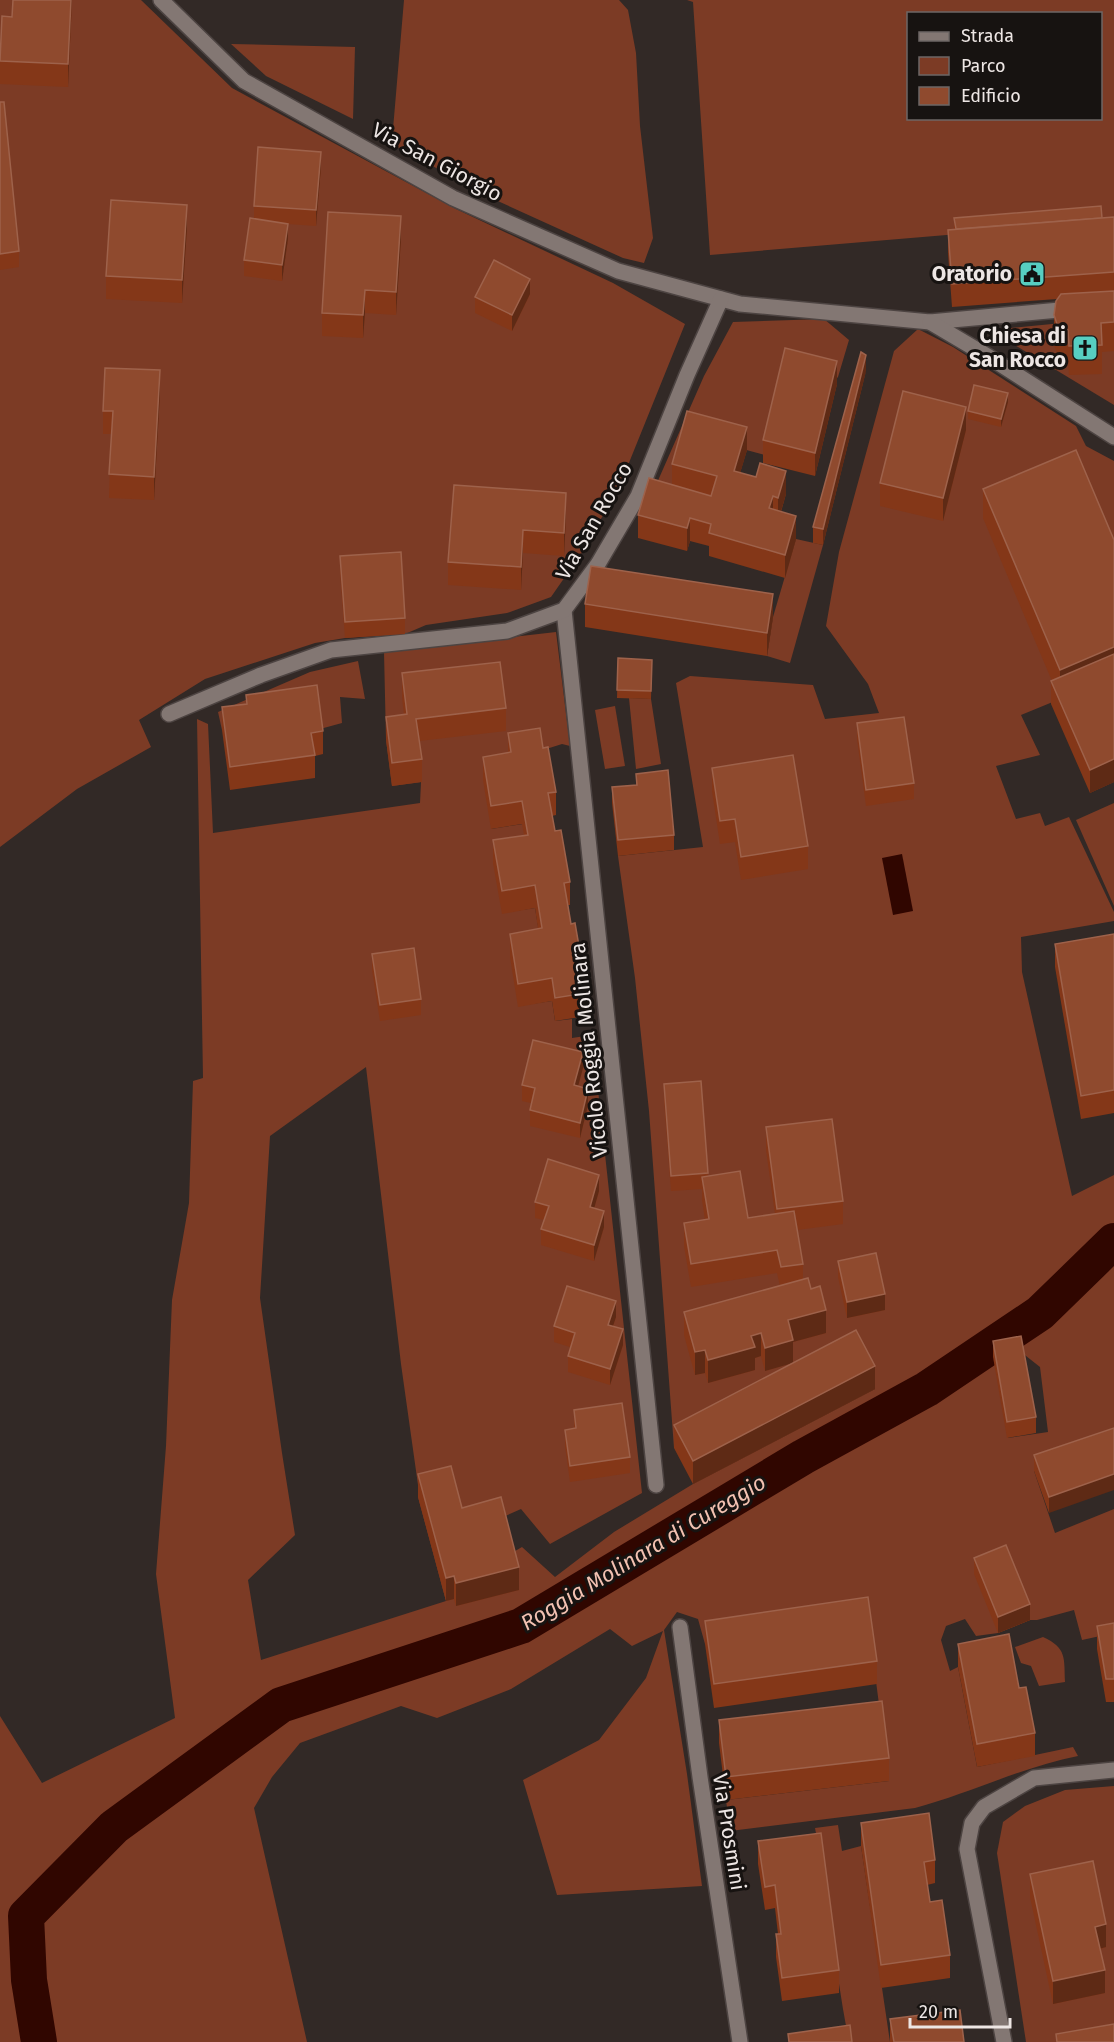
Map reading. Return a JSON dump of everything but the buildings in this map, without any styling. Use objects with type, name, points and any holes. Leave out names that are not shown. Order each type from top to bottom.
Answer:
[{"type":"street","name":"Via San Giorgio","points":[[164,2],[244,81],[453,198],[618,271],[721,299]]},
{"type":"street","points":[[721,299],[741,304],[930,322],[1114,305]]},
{"type":"street","name":"Via San Rocco","points":[[169,714],[261,675],[331,650],[507,632],[564,610],[598,564],[638,496],[687,375],[721,299]]},
{"type":"street","points":[[930,322],[1114,437]]},
{"type":"street","name":"Vicolo Roggia Molinara","points":[[564,610],[656,1485]]},
{"type":"street","name":"Via Prosmini","points":[[680,1627],[701,1788],[740,2042]]},
{"type":"street","points":[[1004,2042],[967,1849],[972,1823],[984,1807],[1034,1778],[1114,1770]]},
{"type":"green space","points":[[0,0],[141,0],[232,88],[456,209],[613,283],[685,324],[620,485],[583,551],[551,597],[507,613],[426,625],[405,634],[345,638],[315,643],[205,679],[139,720],[151,747],[77,789],[0,847]]},
{"type":"green space","points":[[404,0],[619,0],[628,10],[636,53],[640,126],[653,238],[644,263],[623,258],[500,202],[395,146],[393,129]]},
{"type":"green space","points":[[687,0],[1114,0],[1114,221],[710,255],[693,2]]},
{"type":"green space","points":[[231,44],[355,47],[353,119],[266,76]]},
{"type":"green space","points":[[1114,318],[1114,405],[990,330]]},
{"type":"green space","points":[[824,319],[849,340],[838,377],[765,455],[687,434],[672,487],[649,501],[704,376],[733,322]]},
{"type":"green space","points":[[918,329],[953,347],[1076,426],[1086,446],[1114,461],[1114,570],[1060,699],[1021,715],[1040,755],[996,766],[1016,819],[1040,813],[1045,826],[1069,817],[1114,912],[1114,921],[1021,937],[1022,972],[1072,1196],[1114,1175],[1114,1230],[1049,1287],[1069,1308],[1114,1255],[1114,1444],[1034,1471],[1055,1533],[1114,1509],[1114,1633],[1082,1640],[1074,1610],[1030,1620],[998,1633],[976,1636],[965,1619],[946,1626],[941,1640],[950,1671],[958,1667],[977,1767],[1073,1747],[1078,1756],[1037,1767],[915,1808],[730,1831],[726,1800],[889,1781],[868,1620],[705,1644],[698,1619],[677,1612],[664,1630],[702,1886],[557,1895],[523,1780],[599,1740],[646,1678],[663,1631],[632,1646],[610,1629],[511,1689],[437,1718],[401,1706],[300,1743],[272,1777],[254,1808],[307,2042],[0,2042],[0,1716],[42,1783],[175,1718],[156,1574],[166,1446],[172,1300],[189,1203],[193,1081],[203,1078],[197,719],[208,724],[213,833],[420,803],[421,782],[392,786],[386,740],[384,652],[556,632],[570,746],[562,744],[540,751],[491,829],[523,824],[530,857],[502,913],[535,908],[542,951],[518,1006],[552,1001],[555,1021],[572,1019],[572,1038],[592,1035],[642,1493],[550,1544],[521,1509],[503,1517],[510,1554],[522,1547],[555,1577],[614,1532],[693,1484],[875,1389],[674,1448],[649,1111],[635,978],[618,856],[703,847],[676,683],[690,676],[813,685],[825,719],[879,713],[868,684],[826,626],[839,552],[894,351]],"holes":[[[366,1067],[418,1497],[446,1601],[261,1660],[248,1580],[295,1535],[260,1298],[270,1136]],[[1021,1352],[1040,1367],[1048,1432],[1008,1438]]]},
{"type":"green space","points":[[796,539],[823,545],[790,663],[767,656],[773,617]]},
{"type":"green space","points":[[358,661],[365,699],[340,697],[342,723],[320,729],[247,727],[222,730],[218,712],[310,672]]},
{"type":"green space","points":[[629,698],[651,699],[661,764],[636,769]]},
{"type":"green space","points":[[615,706],[625,766],[605,769],[595,710]]},
{"type":"green space","points":[[1114,803],[1114,906],[1076,820]]},
{"type":"green space","points":[[1043,1637],[1056,1645],[1063,1655],[1065,1682],[1039,1686],[1031,1666],[1021,1663],[1015,1647]]},
{"type":"green space","points":[[1114,1786],[1114,2042],[1026,2042],[997,1853],[1003,1822],[1025,1806],[1065,1790]]},
{"type":"green space","points":[[838,1825],[842,1851],[861,1846],[890,2042],[849,2042],[815,1828]]},
{"type":"shaded area","points":[[902,854],[913,911],[893,915],[882,858]]},
{"type":"waterway","name":"Roggia Molinara di Cureggio","points":[[39,2042],[29,1980],[26,1916],[114,1827],[281,1705],[521,1626],[803,1457],[927,1389],[1040,1313],[1114,1241]]},
{"type":"place","name":"Oratorio","points":[[1032,274]]},
{"type":"place","name":"Chiesa di San Rocco","points":[[1085,348]]}]
